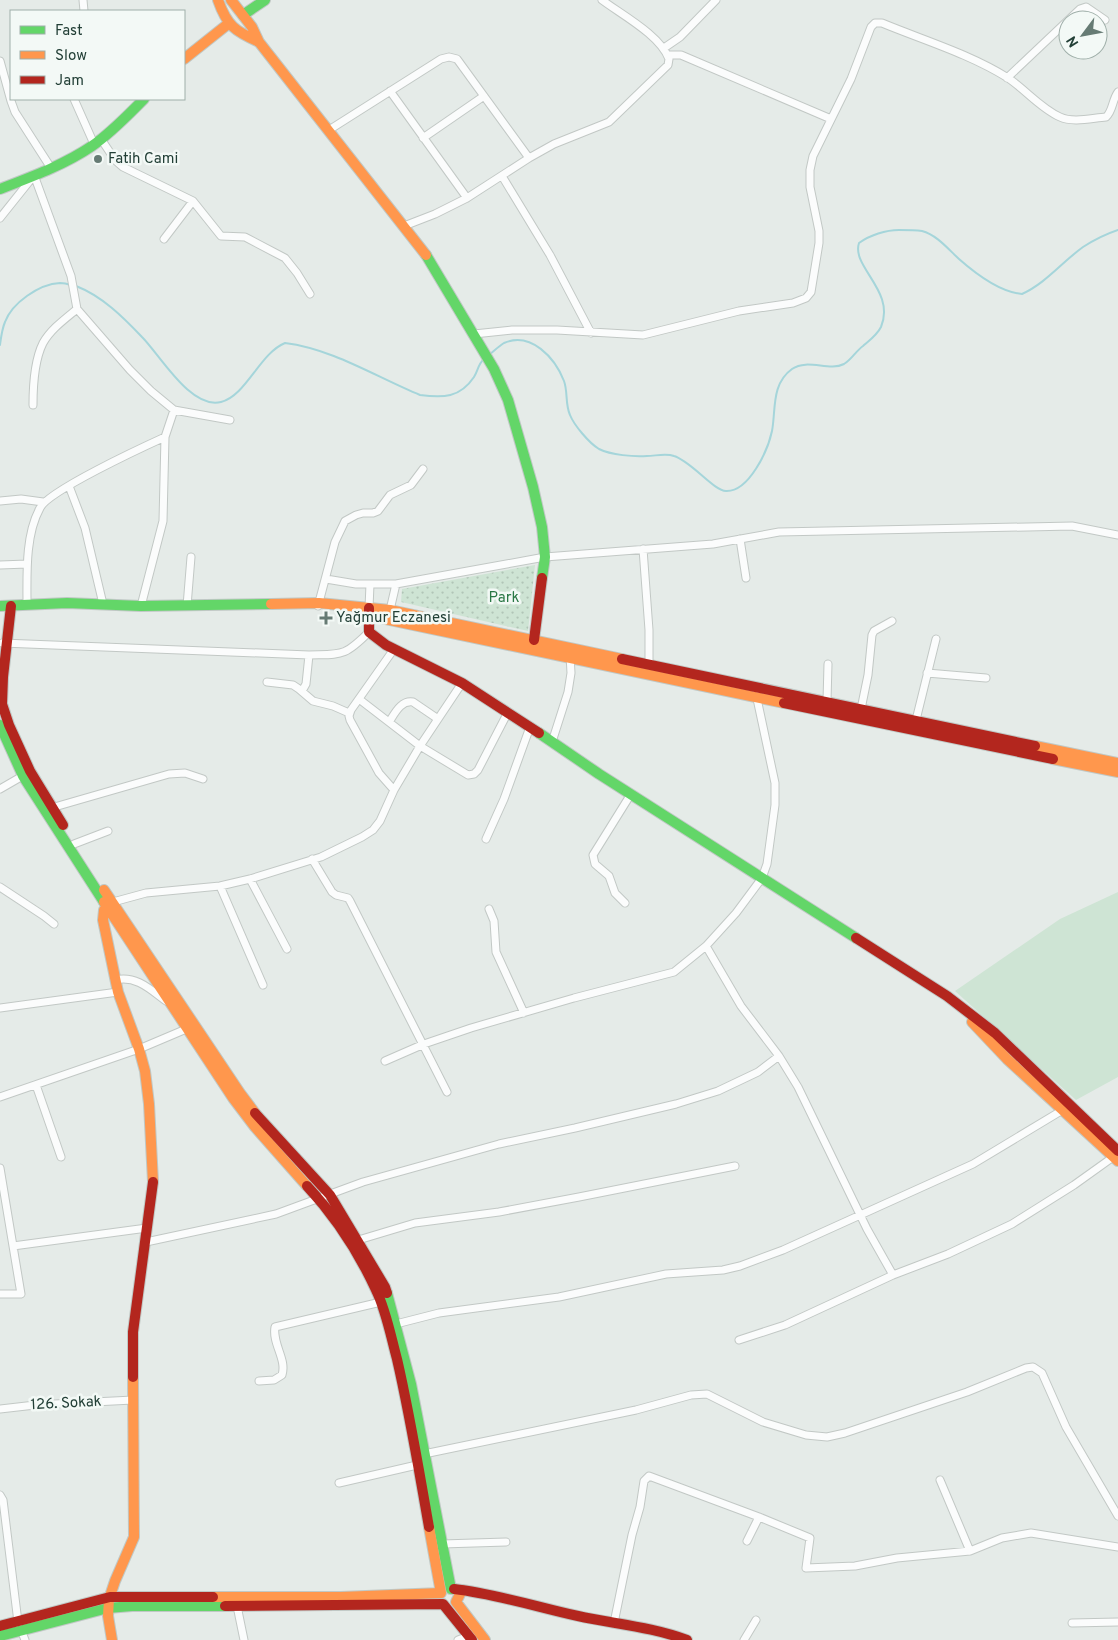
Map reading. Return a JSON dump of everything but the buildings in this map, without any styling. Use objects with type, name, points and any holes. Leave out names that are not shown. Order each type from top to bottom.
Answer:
[{"type":"street","points":[[218,0],[228,24],[259,42]]},
{"type":"street","points":[[231,0],[243,14],[259,42],[428,257],[494,369],[508,400],[542,527],[545,557],[534,640]]},
{"type":"street","points":[[185,58],[228,24],[241,22],[243,14],[265,0]]},
{"type":"street","points":[[404,226],[435,214],[467,198],[529,158],[569,137],[604,125],[613,119],[668,65],[669,59],[664,48],[640,27],[602,0]]},
{"type":"street","points":[[664,48],[680,37],[716,0]]},
{"type":"street","points":[[1079,10],[1086,7],[1090,10]]},
{"type":"street","points":[[474,334],[512,330],[557,330],[643,335],[702,319],[793,303],[806,298],[811,292],[819,243],[810,187],[810,170],[813,156],[851,79],[871,27],[875,23],[882,23],[969,58],[1007,78],[1052,112],[1066,119],[1108,116],[1112,101],[1118,92]]},
{"type":"street","points":[[1007,78],[1058,30]]},
{"type":"street","points":[[668,55],[681,55],[831,119]]},
{"type":"street","points":[[329,130],[441,59],[449,57],[457,59],[529,158]]},
{"type":"street","points":[[0,61],[10,101],[15,112],[51,168]]},
{"type":"street","points":[[390,91],[467,198]]},
{"type":"street","points":[[423,138],[484,96]]},
{"type":"street","points":[[75,100],[97,142],[123,167],[193,201],[221,236],[245,237],[285,258],[310,294]]},
{"type":"street","points":[[0,189],[51,168],[82,152],[114,129],[143,100]]},
{"type":"street","points":[[0,218],[34,175]]},
{"type":"street","points":[[34,175],[71,276],[76,309],[130,370],[174,410],[230,420]]},
{"type":"street","points":[[502,176],[550,256],[591,333]]},
{"type":"street","points":[[164,239],[193,201]]},
{"type":"street","points":[[33,405],[34,380],[43,344],[51,332],[76,309]]},
{"type":"street","points":[[141,606],[163,521],[165,437],[174,410]]},
{"type":"street","points":[[27,605],[27,564],[36,516],[43,502],[69,486],[165,437]]},
{"type":"street","points":[[319,605],[335,542],[345,521],[356,515],[378,511],[390,495],[411,485],[423,468]]},
{"type":"street","points":[[69,486],[85,528],[103,604]]},
{"type":"street","points":[[0,501],[22,499],[43,502]]},
{"type":"street","points":[[326,579],[370,584],[396,584],[545,557],[714,544],[779,532],[1072,526],[1118,535]]},
{"type":"street","points":[[740,539],[746,578]]},
{"type":"street","points":[[644,549],[649,664]]},
{"type":"street","points":[[187,606],[191,557]]},
{"type":"street","points":[[0,565],[27,564]]},
{"type":"street","points":[[369,632],[370,584]]},
{"type":"street","points":[[390,610],[396,584]]},
{"type":"street","points":[[0,606],[67,603],[141,606],[296,603],[368,611],[570,659],[756,692],[827,701],[1118,763]]},
{"type":"street","points":[[0,655],[11,606]]},
{"type":"street","points":[[368,611],[390,610],[570,647],[649,664],[756,692],[1118,772]]},
{"type":"street","points":[[861,708],[868,675],[872,635],[874,631],[892,621]]},
{"type":"street","points":[[369,632],[394,649],[462,683],[631,794],[947,996],[1007,1059],[1067,1107],[1117,1155],[1012,1224],[948,1254],[893,1275],[785,1325],[739,1340]]},
{"type":"street","points":[[4,638],[309,655],[347,652],[369,632]]},
{"type":"street","points":[[4,638],[2,704],[27,773]]},
{"type":"street","points":[[916,720],[936,639]]},
{"type":"street","points":[[552,742],[568,692],[571,673],[570,647]]},
{"type":"street","points":[[394,649],[349,713],[350,720],[379,773],[394,790]]},
{"type":"street","points":[[302,691],[306,684],[309,655]]},
{"type":"street","points":[[827,701],[828,664]]},
{"type":"street","points":[[928,673],[986,678]]},
{"type":"street","points":[[267,682],[292,685],[313,701],[333,706],[349,713]]},
{"type":"street","points":[[112,1640],[108,1608],[110,1597],[134,1537],[132,1400],[134,1312],[146,1242],[153,1183],[153,1161],[145,1071],[118,992],[103,920],[104,910],[110,904],[146,893],[220,886],[250,879],[344,847],[373,830],[380,821],[394,790],[420,746],[462,683]]},
{"type":"street","points":[[385,1061],[424,1044],[524,1012],[674,972],[706,946],[736,913],[762,878],[767,864],[774,815],[775,783],[756,692]]},
{"type":"street","points":[[359,699],[420,746],[465,774],[474,774],[478,770],[508,712]]},
{"type":"street","points":[[389,722],[401,705],[408,701],[413,702],[438,719]]},
{"type":"street","points":[[0,725],[49,809],[191,1027],[233,1098],[255,1127],[319,1199],[354,1242],[385,1287],[411,1384],[442,1544],[445,1595],[452,1605],[456,1602],[462,1590]]},
{"type":"street","points":[[486,839],[504,799],[530,727]]},
{"type":"street","points":[[0,789],[27,773]]},
{"type":"street","points":[[49,809],[169,774],[185,773],[203,779]]},
{"type":"street","points":[[625,903],[615,893],[609,876],[595,864],[593,855],[631,794]]},
{"type":"street","points":[[49,809],[74,844],[110,904]]},
{"type":"street","points":[[74,844],[108,831]]},
{"type":"street","points":[[312,859],[332,892],[348,898],[350,901],[448,1092]]},
{"type":"street","points":[[250,879],[287,949]]},
{"type":"street","points":[[220,886],[263,985]]},
{"type":"street","points":[[1,889],[54,924]]},
{"type":"street","points":[[489,909],[494,921],[496,952],[524,1012]]},
{"type":"street","points":[[106,934],[125,927]]},
{"type":"street","points":[[125,927],[170,1004],[191,1027],[262,1122],[330,1195],[377,1291],[392,1340],[403,1386],[417,1465],[445,1595],[470,1638],[458,1640]]},
{"type":"street","points":[[706,946],[741,1006],[779,1056],[798,1087],[860,1215],[893,1275]]},
{"type":"street","points":[[115,980],[125,978],[136,980],[170,1004]]},
{"type":"street","points":[[0,1008],[118,992]]},
{"type":"street","points":[[0,1097],[139,1050],[191,1027]]},
{"type":"street","points":[[146,1242],[276,1214],[363,1182],[499,1144],[676,1104],[718,1091],[758,1072],[779,1056]]},
{"type":"street","points":[[36,1085],[61,1157]]},
{"type":"street","points":[[396,1324],[439,1313],[568,1295],[666,1274],[723,1270],[740,1266],[783,1250],[973,1164],[1067,1107]]},
{"type":"street","points":[[354,1242],[415,1223],[499,1212],[735,1166]]},
{"type":"street","points":[[0,1168],[21,1294],[0,1294]]},
{"type":"street","points":[[13,1246],[147,1228]]},
{"type":"street","points":[[259,1381],[274,1380],[282,1375],[283,1364],[274,1336],[275,1327],[380,1302]]},
{"type":"street","points":[[424,1454],[636,1410],[691,1395],[707,1394],[763,1422],[806,1435],[827,1437],[845,1434],[1033,1367],[1042,1374],[1066,1427],[1118,1516]]},
{"type":"street","name":"126. Sokak","points":[[0,1409],[35,1405],[132,1400]]},
{"type":"street","points":[[339,1483],[417,1465]]},
{"type":"street","points":[[614,1623],[645,1478],[650,1476],[810,1538],[806,1568],[855,1566],[897,1558],[970,1551],[1002,1538],[1031,1533],[1118,1547]]},
{"type":"street","points":[[940,1480],[970,1551]]},
{"type":"street","points":[[0,1495],[3,1500],[21,1631]]},
{"type":"street","points":[[747,1541],[759,1517]]},
{"type":"street","points":[[442,1544],[506,1542]]},
{"type":"street","points":[[0,1636],[108,1608],[132,1606],[237,1606],[445,1595],[462,1590],[579,1616],[664,1632],[687,1640]]},
{"type":"street","points":[[0,1626],[21,1631],[110,1597],[445,1595]]},
{"type":"street","points":[[456,1602],[485,1640]]},
{"type":"street","points":[[237,1606],[244,1640]]},
{"type":"street","points":[[744,1640],[756,1620]]},
{"type":"street","points":[[1072,1623],[1118,1622]]},
{"type":"green space","name":"Park","points":[[535,565],[528,631],[401,602],[402,589]]},
{"type":"green space","points":[[1118,892],[1118,1077],[1076,1100],[955,991],[1060,919]]},
{"type":"waterway","points":[[489,355],[504,343],[514,340],[524,341],[541,349],[560,372],[565,385],[570,415],[591,443],[599,449],[610,453],[674,456],[688,464],[715,486],[726,491],[742,485],[762,459],[772,431],[777,390],[785,375],[798,366],[832,367],[844,364],[881,327],[884,314],[883,302],[858,252],[859,243],[863,240],[889,231],[922,231],[937,239],[980,276],[1005,290],[1022,294],[1039,284],[1083,247],[1100,237],[1118,230]]},
{"type":"waterway","points":[[0,345],[5,322],[14,308],[27,296],[52,284],[71,285]]},
{"type":"waterway","points":[[76,286],[95,295],[112,308],[142,337],[188,390],[199,398],[210,402],[221,402],[238,392],[268,356],[285,343],[303,346],[337,357],[420,395],[428,396],[444,396],[457,393],[469,384],[484,359]]},
{"type":"traffic: fast","points":[[243,15],[265,0]]},
{"type":"traffic: fast","points":[[0,189],[47,170],[81,153],[106,136],[143,100]]},
{"type":"traffic: fast","points":[[426,255],[494,369],[508,400],[533,487],[542,527],[545,557],[542,578]]},
{"type":"traffic: fast","points":[[0,606],[67,603],[141,606],[271,604]]},
{"type":"traffic: fast","points":[[0,725],[23,776],[104,902]]},
{"type":"traffic: fast","points":[[539,733],[599,774],[856,938]]},
{"type":"traffic: fast","points":[[387,1293],[411,1384],[451,1589],[454,1589]]},
{"type":"traffic: fast","points":[[0,1636],[108,1608],[132,1606],[225,1606]]},
{"type":"traffic: slow","points":[[218,0],[225,16],[233,27],[259,42]]},
{"type":"traffic: slow","points":[[231,0],[252,27],[259,42],[426,255]]},
{"type":"traffic: slow","points":[[185,58],[228,24]]},
{"type":"traffic: slow","points":[[271,604],[319,603],[390,610],[622,659]]},
{"type":"traffic: slow","points":[[361,614],[784,703]]},
{"type":"traffic: slow","points":[[1035,746],[1118,763]]},
{"type":"traffic: slow","points":[[1053,759],[1118,772]]},
{"type":"traffic: slow","points":[[104,890],[255,1113]]},
{"type":"traffic: slow","points":[[104,902],[233,1098],[255,1127],[307,1186]]},
{"type":"traffic: slow","points":[[110,904],[104,910],[103,920],[118,992],[145,1071],[149,1104],[153,1182]]},
{"type":"traffic: slow","points":[[972,1022],[1007,1059],[1118,1161]]},
{"type":"traffic: slow","points":[[112,1640],[108,1616],[109,1599],[134,1537],[133,1377]]},
{"type":"traffic: slow","points":[[213,1597],[341,1597],[441,1593],[429,1527]]},
{"type":"traffic: slow","points":[[462,1590],[456,1602],[485,1640]]},
{"type":"traffic: jam","points":[[534,640],[542,578]]},
{"type":"traffic: jam","points":[[11,606],[2,704],[9,725],[30,771],[63,825]]},
{"type":"traffic: jam","points":[[369,608],[369,632],[386,645],[462,683],[539,733]]},
{"type":"traffic: jam","points":[[622,659],[1035,746]]},
{"type":"traffic: jam","points":[[784,703],[1053,759]]},
{"type":"traffic: jam","points":[[856,938],[947,996],[995,1033],[1118,1151]]},
{"type":"traffic: jam","points":[[255,1113],[330,1195],[387,1293]]},
{"type":"traffic: jam","points":[[133,1377],[133,1332],[153,1182]]},
{"type":"traffic: jam","points":[[307,1186],[337,1222],[369,1276],[383,1306],[402,1380],[429,1527]]},
{"type":"traffic: jam","points":[[454,1589],[486,1594],[578,1616],[647,1629],[687,1640]]},
{"type":"traffic: jam","points":[[0,1626],[110,1597],[213,1597]]},
{"type":"traffic: jam","points":[[225,1606],[443,1604],[472,1640]]},
{"type":"place","name":"Fatih Cami","points":[[98,159]]},
{"type":"place","name":"Yağmur Eczanesi","points":[[326,618]]}]
